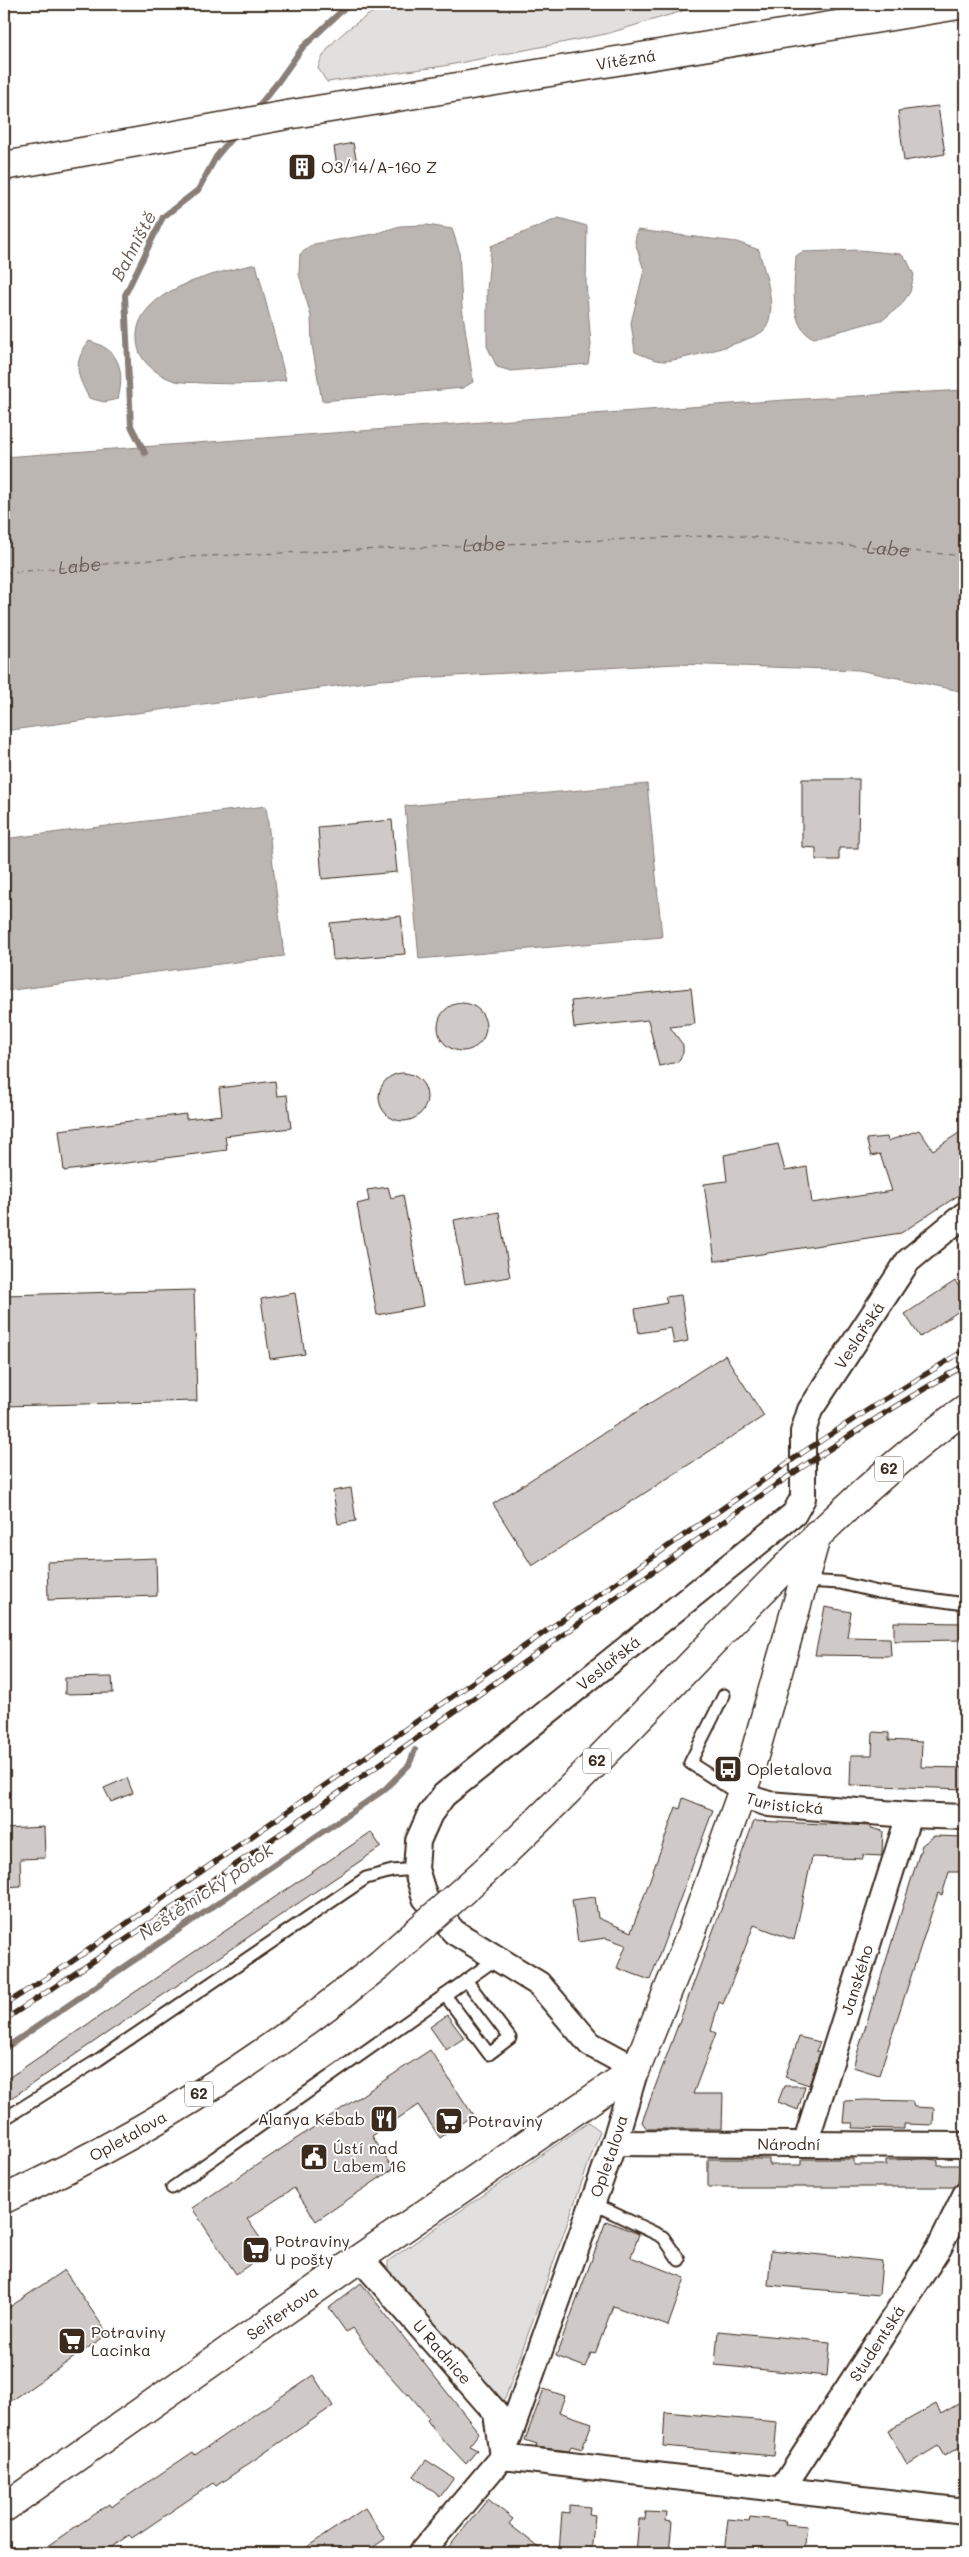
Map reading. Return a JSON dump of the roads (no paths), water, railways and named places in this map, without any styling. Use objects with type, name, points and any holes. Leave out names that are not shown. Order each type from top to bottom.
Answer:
[{"type":"main road","name":"Vítězná","points":[[4,166],[287,115],[965,4]]},
{"type":"main road","name":"Opletalova","points":[[4,2199],[105,2148],[181,2105],[289,2034],[379,1965],[522,1837],[817,1534],[915,1446],[965,1410]]},
{"type":"main road","name":"Opletalova","points":[[636,2069],[692,1934],[750,1770],[817,1534]]},
{"type":"main road","name":"Seifertova","points":[[4,2508],[360,2258],[636,2069]]},
{"type":"street","name":"Veslařská","points":[[636,2069],[590,2044],[539,1984],[496,1960],[454,1932],[425,1898],[416,1869],[418,1841],[430,1814],[444,1794],[794,1514],[803,1498],[803,1432],[810,1410],[908,1261],[965,1214]]},
{"type":"street","name":"Turistická","points":[[740,1795],[769,1804],[909,1815],[965,1817]]},
{"type":"street","name":"Janského","points":[[805,2144],[909,1815]]},
{"type":"street","name":"Opletalova","points":[[421,2553],[502,2457],[614,2143],[636,2069]]},
{"type":"street","name":"Národní","points":[[614,2143],[965,2145]]},
{"type":"street","name":"Studentská","points":[[782,2489],[939,2248],[965,2195]]},
{"type":"street","name":"U Radnice","points":[[360,2258],[496,2412],[502,2457]]},
{"type":"street","points":[[502,2457],[965,2512]]},
{"type":"lane","points":[[804,1581],[840,1583],[878,1592],[965,1604]]},
{"type":"lane","name":"Turistická","points":[[724,1695],[690,1763],[740,1795]]},
{"type":"lane","points":[[4,2119],[98,2060],[366,1878],[416,1869]]},
{"type":"lane","points":[[172,2188],[444,1994],[496,1960]]},
{"type":"lane","points":[[444,1994],[489,2054],[510,2038],[466,1980]]},
{"type":"lane","points":[[592,2203],[663,2238],[679,2260]]},
{"type":"water","points":[[559,218],[587,226],[586,283],[591,345],[588,364],[511,371],[497,367],[487,346],[487,290],[491,246]]},
{"type":"water","points":[[427,225],[452,229],[459,250],[462,307],[473,382],[463,388],[322,401],[312,345],[311,316],[299,274],[300,254],[314,244],[374,234],[400,226]]},
{"type":"water","points":[[637,230],[737,242],[759,250],[771,300],[771,311],[765,329],[759,334],[734,344],[672,360],[657,360],[635,352],[631,323],[644,270],[635,242]]},
{"type":"water","points":[[859,250],[901,254],[907,260],[914,275],[910,292],[901,305],[884,319],[814,338],[805,333],[796,314],[794,302],[796,256],[802,252]]},
{"type":"water","points":[[256,264],[286,380],[244,384],[182,382],[158,373],[147,364],[138,347],[138,327],[146,311],[160,298],[198,279]]},
{"type":"water","points":[[89,341],[108,350],[118,362],[121,379],[118,399],[104,402],[89,398],[85,390],[79,376],[78,363]]},
{"type":"water","name":"Labe","points":[[965,390],[965,692],[859,670],[677,664],[380,680],[4,731],[4,457],[785,400]]},
{"type":"water","points":[[647,784],[662,937],[419,959],[405,806]]},
{"type":"water","points":[[266,806],[284,956],[4,991],[4,839]]},
{"type":"waterway","name":"Bahniště","points":[[253,113],[303,47],[349,4]]},
{"type":"waterway","name":"Bahniště","points":[[145,453],[131,426],[125,295],[163,217],[198,190],[216,157],[235,134]]},
{"type":"waterway","name":"Neštěmický potok","points":[[4,2049],[384,1790],[409,1765],[415,1750]]},
{"type":"railway","points":[[4,2005],[64,1967],[802,1453],[965,1350]]},
{"type":"railway","points":[[4,2020],[152,1922],[775,1486],[869,1423],[965,1365]]},
{"type":"place","name":"O3/14/A-160 Z","points":[[302,167]]},
{"type":"place","name":"Opletalova","points":[[728,1769]]},
{"type":"place","name":"Alanya Kebab","points":[[384,2119]]},
{"type":"place","name":"Potraviny","points":[[449,2121]]},
{"type":"place","name":"Ústí nad Labem 16","points":[[314,2157]]},
{"type":"place","name":"Potraviny U pošty","points":[[256,2250]]},
{"type":"place","name":"Potraviny Lacinka","points":[[72,2341]]}]
